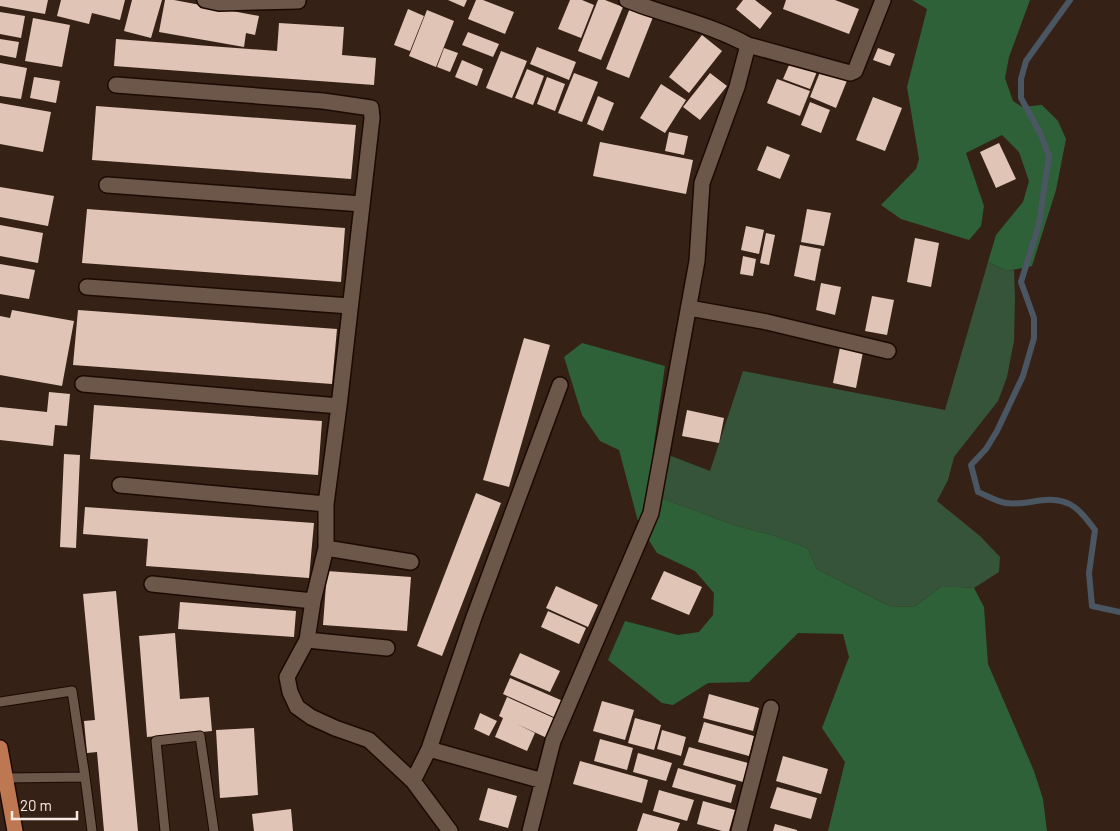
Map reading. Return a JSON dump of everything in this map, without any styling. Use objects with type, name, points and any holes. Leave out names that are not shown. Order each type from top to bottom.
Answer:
[{"type":"main road","points":[[0,748],[14,831]]},
{"type":"street","points":[[206,0],[219,3],[298,1]]},
{"type":"street","points":[[627,0],[660,6],[748,45],[850,73],[855,71],[883,0]]},
{"type":"street","points":[[530,831],[553,742],[651,513],[697,262],[702,183],[737,88],[748,45]]},
{"type":"street","points":[[116,84],[323,101],[371,108],[372,118],[326,504],[326,548],[313,601],[308,640],[287,677],[290,692],[297,707],[319,720],[368,740],[413,781],[450,831]]},
{"type":"street","points":[[106,184],[362,204]]},
{"type":"street","points":[[87,286],[350,306]]},
{"type":"street","points":[[689,308],[767,322],[888,350]]},
{"type":"street","points":[[83,384],[339,406]]},
{"type":"street","points":[[413,781],[429,749],[474,617],[560,386]]},
{"type":"street","points":[[120,485],[326,504]]},
{"type":"street","points":[[326,548],[412,562]]},
{"type":"street","points":[[152,584],[313,601]]},
{"type":"street","points":[[308,640],[387,648]]},
{"type":"street","points":[[740,831],[771,708]]},
{"type":"street","points":[[429,749],[542,781]]},
{"type":"lane","points":[[0,702],[72,691],[92,831]]},
{"type":"lane","points":[[165,831],[156,742],[200,736],[214,831]]},
{"type":"lane","points":[[5,778],[84,777]]},
{"type":"green space","points":[[912,0],[1030,0],[1009,57],[1005,78],[1013,101],[1022,107],[1042,105],[1058,121],[1066,139],[1056,190],[1032,266],[1007,271],[988,262],[996,235],[1023,202],[1029,181],[1019,152],[1002,135],[966,153],[984,206],[981,226],[969,240],[901,219],[881,205],[916,169],[919,159],[907,87],[927,9]]},
{"type":"green space","points":[[988,262],[1007,271],[1014,270],[1014,341],[1007,377],[998,401],[954,457],[948,480],[937,501],[980,536],[1000,557],[999,572],[974,588],[942,586],[914,607],[889,606],[817,569],[807,548],[772,535],[734,525],[664,499],[649,480],[653,449],[710,471],[743,371],[945,410]]},
{"type":"green space","points":[[582,343],[665,366],[649,480],[664,499],[734,525],[772,535],[807,548],[817,569],[889,606],[914,607],[942,586],[974,588],[984,607],[988,664],[1034,771],[1043,799],[1047,831],[828,831],[845,762],[822,728],[849,657],[843,634],[798,633],[749,682],[708,683],[673,705],[662,703],[608,660],[625,621],[678,635],[699,632],[713,615],[714,593],[695,571],[657,553],[639,525],[619,450],[600,441],[582,415],[564,357]]},
{"type":"building","points":[[0,0],[48,0],[45,14],[0,6]]},
{"type":"building","points":[[61,0],[125,0],[120,20],[92,13],[89,24],[57,16]]},
{"type":"building","points":[[132,0],[162,0],[151,38],[124,31]]},
{"type":"building","points":[[165,0],[174,0],[259,16],[255,35],[246,33],[244,47],[159,32]]},
{"type":"building","points":[[448,0],[467,0],[464,7]]},
{"type":"building","points":[[476,0],[483,0],[514,12],[505,34],[468,19]]},
{"type":"building","points":[[570,0],[582,0],[594,5],[581,38],[558,29]]},
{"type":"building","points":[[598,0],[605,0],[623,7],[601,60],[578,51]]},
{"type":"building","points":[[743,0],[755,0],[772,13],[760,29],[736,9]]},
{"type":"building","points":[[786,0],[835,0],[859,9],[849,34],[783,9]]},
{"type":"building","points":[[630,8],[653,17],[629,78],[606,69]]},
{"type":"building","points":[[408,9],[424,16],[410,51],[394,45]]},
{"type":"building","points":[[427,10],[454,21],[436,67],[409,56]]},
{"type":"building","points":[[0,12],[25,16],[21,38],[0,34]]},
{"type":"building","points":[[33,18],[70,25],[62,67],[25,61]]},
{"type":"building","points":[[279,23],[344,27],[342,55],[376,58],[374,85],[114,66],[116,39],[277,51]]},
{"type":"building","points":[[468,32],[499,44],[493,57],[462,45]]},
{"type":"building","points":[[702,35],[722,51],[689,93],[669,77]]},
{"type":"building","points":[[0,39],[19,42],[16,58],[0,55]]},
{"type":"building","points":[[537,47],[576,62],[569,80],[530,64]]},
{"type":"building","points":[[444,48],[458,53],[450,72],[437,67]]},
{"type":"building","points":[[878,48],[895,54],[890,66],[873,60]]},
{"type":"building","points":[[501,51],[527,61],[512,98],[486,88]]},
{"type":"building","points":[[792,58],[818,69],[810,89],[783,79]]},
{"type":"building","points":[[462,60],[483,69],[477,86],[455,77]]},
{"type":"building","points":[[0,63],[27,68],[21,99],[0,96]]},
{"type":"building","points":[[822,67],[848,78],[836,108],[810,97]]},
{"type":"building","points":[[527,69],[544,76],[533,105],[515,98]]},
{"type":"building","points":[[574,73],[598,82],[582,122],[558,113]]},
{"type":"building","points":[[710,73],[727,86],[700,120],[683,107]]},
{"type":"building","points":[[34,77],[60,81],[56,103],[30,98]]},
{"type":"building","points":[[547,77],[565,84],[555,111],[537,104]]},
{"type":"building","points":[[777,79],[810,91],[800,116],[767,103]]},
{"type":"building","points":[[661,84],[686,100],[665,133],[640,118]]},
{"type":"building","points":[[598,96],[614,103],[603,131],[587,124]]},
{"type":"building","points":[[873,97],[902,108],[885,151],[856,140]]},
{"type":"building","points":[[810,102],[830,110],[821,133],[801,125]]},
{"type":"building","points":[[0,103],[51,112],[43,152],[0,144]]},
{"type":"building","points":[[96,106],[356,125],[351,179],[92,160]]},
{"type":"building","points":[[669,132],[688,136],[684,155],[665,151]]},
{"type":"building","points":[[600,142],[693,160],[686,194],[593,176]]},
{"type":"building","points":[[999,143],[1016,179],[996,188],[980,152]]},
{"type":"building","points":[[767,146],[790,155],[780,179],[757,170]]},
{"type":"building","points":[[0,187],[54,196],[48,226],[0,217]]},
{"type":"building","points":[[87,209],[345,228],[341,282],[82,263]]},
{"type":"building","points":[[807,209],[831,213],[824,246],[801,242]]},
{"type":"building","points":[[0,225],[43,233],[38,263],[0,256]]},
{"type":"building","points":[[746,226],[764,230],[759,254],[741,250]]},
{"type":"building","points":[[766,233],[775,235],[769,265],[760,263]]},
{"type":"building","points":[[915,238],[939,243],[931,287],[907,282]]},
{"type":"building","points":[[800,245],[821,249],[815,281],[794,276]]},
{"type":"building","points":[[743,256],[756,259],[753,276],[740,274]]},
{"type":"building","points":[[0,264],[35,270],[29,299],[0,294]]},
{"type":"building","points":[[821,283],[841,287],[835,315],[816,310]]},
{"type":"building","points":[[872,296],[894,300],[887,335],[865,331]]},
{"type":"building","points":[[12,310],[74,321],[62,386],[0,375],[0,316],[10,318]]},
{"type":"building","points":[[78,310],[337,329],[332,384],[73,365]]},
{"type":"building","points":[[524,338],[550,345],[509,487],[483,480]]},
{"type":"building","points":[[840,347],[863,352],[856,388],[833,383]]},
{"type":"building","points":[[49,392],[70,394],[67,426],[55,425],[53,446],[0,440],[0,407],[47,412]]},
{"type":"building","points":[[94,405],[322,421],[318,475],[90,459]]},
{"type":"building","points":[[687,410],[724,418],[719,443],[682,436]]},
{"type":"building","points":[[64,454],[80,455],[76,548],[60,547]]},
{"type":"building","points":[[476,493],[501,503],[442,656],[417,646]]},
{"type":"building","points":[[85,507],[314,523],[309,578],[146,566],[148,539],[83,534]]},
{"type":"building","points":[[327,571],[411,577],[407,631],[323,625]]},
{"type":"building","points":[[664,571],[702,587],[689,615],[651,599]]},
{"type":"building","points":[[556,586],[598,605],[588,627],[546,608]]},
{"type":"building","points":[[116,591],[138,831],[104,831],[97,752],[87,753],[84,721],[95,720],[83,594]]},
{"type":"building","points":[[180,602],[296,611],[294,637],[178,629]]},
{"type":"building","points":[[548,611],[586,628],[579,644],[541,627]]},
{"type":"building","points":[[175,633],[180,699],[209,697],[212,731],[147,737],[139,636]]},
{"type":"building","points":[[520,653],[560,671],[550,692],[510,675]]},
{"type":"building","points":[[510,678],[563,701],[556,718],[503,694]]},
{"type":"building","points":[[709,694],[759,708],[753,731],[703,718]]},
{"type":"building","points":[[507,697],[558,720],[549,739],[517,724],[535,733],[527,751],[495,737],[503,718],[499,716]]},
{"type":"building","points":[[602,701],[634,710],[625,740],[593,731]]},
{"type":"building","points":[[480,713],[497,721],[489,736],[474,729]]},
{"type":"building","points":[[635,718],[661,725],[654,750],[628,743]]},
{"type":"building","points":[[704,722],[754,736],[749,756],[698,742]]},
{"type":"building","points":[[254,728],[258,795],[220,798],[216,730]]},
{"type":"building","points":[[662,730],[686,737],[681,756],[657,749]]},
{"type":"building","points":[[600,739],[633,748],[627,770],[594,761]]},
{"type":"building","points":[[689,747],[748,763],[743,782],[683,765]]},
{"type":"building","points":[[638,753],[672,763],[666,781],[633,772]]},
{"type":"building","points":[[783,756],[828,769],[821,794],[776,781]]},
{"type":"building","points":[[580,761],[648,780],[642,803],[573,784]]},
{"type":"building","points":[[678,768],[736,785],[731,803],[672,787]]},
{"type":"building","points":[[777,787],[817,798],[811,819],[770,808]]},
{"type":"building","points":[[488,788],[517,796],[508,828],[479,820]]},
{"type":"building","points":[[659,790],[694,800],[687,821],[653,811]]},
{"type":"building","points":[[703,801],[735,810],[729,831],[697,824]]},
{"type":"building","points":[[291,809],[293,831],[254,831],[252,814]]},
{"type":"building","points":[[643,813],[680,823],[677,831],[637,831]]},
{"type":"building","points":[[775,824],[797,830],[797,831],[773,831]]},
{"type":"waterway","points":[[1070,0],[1026,61],[1021,79],[1021,98],[1040,133],[1049,156],[1039,224],[1021,282],[1034,318],[1034,338],[1023,376],[997,431],[986,449],[971,465],[978,492],[995,500],[1016,504],[1045,500],[1062,501],[1080,512],[1095,530],[1089,573],[1092,606],[1120,612]]}]
